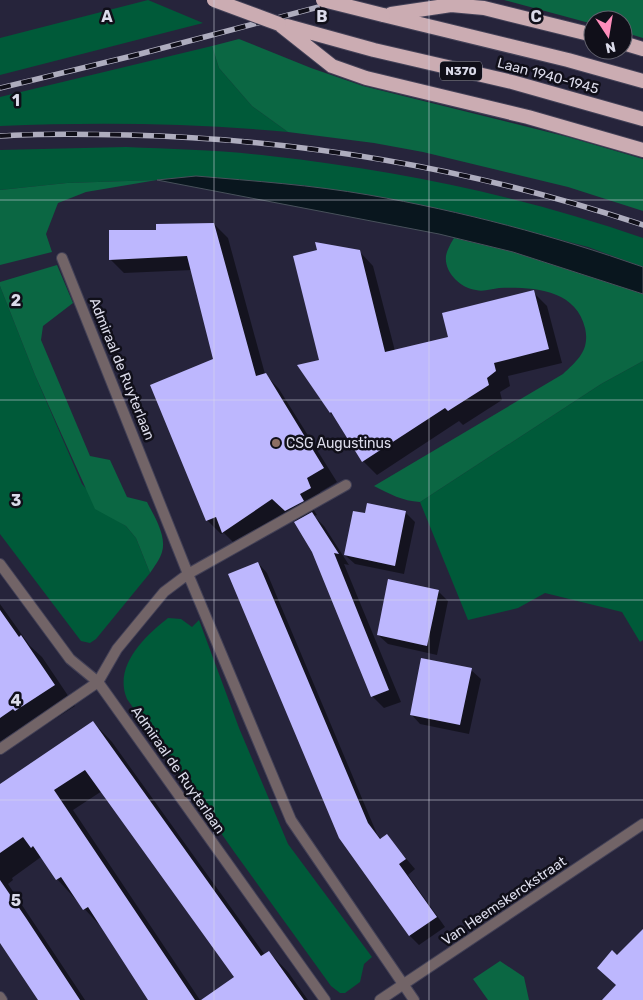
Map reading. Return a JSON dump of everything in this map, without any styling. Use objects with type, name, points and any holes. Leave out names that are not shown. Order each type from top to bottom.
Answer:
[{"type":"highway","name":"Laan 1940-1945","points":[[214,0],[279,24],[365,48],[512,82],[643,119]]},
{"type":"highway","name":"Laan 1940-1945","points":[[324,0],[568,60],[643,81]]},
{"type":"highway","points":[[383,15],[451,5],[488,9],[583,33]]},
{"type":"highway","name":"N370","points":[[279,24],[332,66],[366,78],[528,117],[643,150]]},
{"type":"street","name":"Admiraal de Ruyterlaan","points":[[62,258],[188,574],[291,820],[414,1000]]},
{"type":"street","points":[[0,749],[98,682],[117,648],[164,592],[188,574],[346,485]]},
{"type":"street","name":"Admiraal de Ruyterlaan","points":[[0,564],[70,659],[98,682],[324,1000]]},
{"type":"street","name":"Van Heemskerckstraat","points":[[380,1000],[643,824]]},
{"type":"green space","points":[[148,0],[203,23],[0,75],[0,38]]},
{"type":"green space","points":[[504,0],[643,0],[643,38],[633,35],[633,10],[583,10],[583,21]]},
{"type":"green space","points":[[239,39],[311,68],[363,86],[568,137],[643,159],[643,211],[568,187],[423,152],[374,143],[288,132],[252,106],[219,68],[212,46]]},
{"type":"green space","points":[[212,46],[219,68],[252,106],[288,132],[144,124],[0,126],[0,97]]},
{"type":"green space","points":[[126,147],[234,152],[318,162],[412,177],[505,197],[552,209],[643,238],[643,267],[588,247],[460,213],[369,195],[301,185],[196,176],[157,180],[67,183],[0,190],[0,150]]},
{"type":"green space","points":[[157,180],[86,192],[58,203],[46,234],[52,252],[0,265],[0,190],[67,183]]},
{"type":"green space","points":[[454,238],[513,252],[643,294],[643,361],[601,384],[420,502],[407,500],[396,497],[374,486],[563,374],[582,354],[586,342],[585,328],[580,315],[563,298],[551,293],[525,288],[499,288],[479,291],[459,283],[450,273],[446,262],[447,251]]},
{"type":"green space","points":[[57,265],[73,303],[43,326],[41,340],[90,456],[110,460],[127,497],[147,502],[156,520],[163,539],[163,546],[160,557],[150,573],[136,538],[126,526],[95,509],[35,375],[0,286],[0,282]]},
{"type":"green space","points":[[0,286],[35,375],[82,484],[113,518],[126,526],[136,538],[150,573],[96,639],[90,643],[81,641],[0,534]]},
{"type":"green space","points":[[643,361],[643,640],[640,642],[622,612],[545,593],[518,608],[468,620],[420,502],[601,384]]},
{"type":"green space","points":[[168,618],[181,619],[192,627],[199,620],[239,728],[288,844],[372,957],[364,964],[360,982],[345,993],[340,993],[331,986],[127,699],[124,675],[128,664],[141,643]]},
{"type":"green space","points":[[500,961],[524,977],[529,1000],[488,1000],[473,979]]},
{"type":"shaded area","points":[[196,176],[348,192],[404,201],[508,225],[643,267],[643,294],[513,252],[439,234],[157,180]]},
{"type":"building","points":[[214,223],[256,376],[266,373],[324,468],[307,478],[311,488],[300,494],[304,501],[285,511],[272,499],[222,533],[216,517],[206,521],[150,385],[213,359],[187,256],[109,260],[109,230],[156,230],[156,224]]},
{"type":"building","points":[[315,242],[360,250],[385,352],[448,337],[442,313],[534,290],[549,349],[494,363],[496,371],[487,378],[489,385],[448,411],[445,408],[362,462],[331,412],[297,365],[319,360],[293,256],[317,250]]},
{"type":"building","points":[[367,503],[406,511],[395,566],[344,555],[353,511],[365,513]]},
{"type":"building","points":[[312,512],[339,554],[334,553],[389,690],[371,697],[312,552],[294,522]]},
{"type":"building","points":[[258,562],[368,823],[380,839],[387,834],[406,859],[399,864],[437,917],[409,936],[339,838],[228,574]]},
{"type":"building","points":[[388,579],[439,590],[427,646],[377,635]]},
{"type":"building","points":[[0,610],[19,637],[21,635],[55,685],[15,711],[13,709],[0,718]]},
{"type":"building","points":[[421,658],[472,668],[460,725],[410,715]]},
{"type":"building","points":[[93,721],[261,956],[269,951],[304,1000],[201,1000],[234,977],[85,770],[54,790],[195,1000],[148,1000],[88,907],[83,910],[61,877],[56,880],[33,846],[31,848],[23,837],[0,853],[0,784]]},
{"type":"building","points":[[0,880],[80,1000],[38,1000],[0,943]]},
{"type":"building","points":[[643,929],[643,1000],[602,1000],[616,985],[597,968],[612,950],[617,955]]},
{"type":"railway","points":[[0,88],[140,54],[345,0]]},
{"type":"railway","points":[[0,136],[80,134],[194,138],[324,151],[453,173],[517,188],[643,225]]},
{"type":"place","name":"CSG Augustinus","points":[[276,443]]}]
